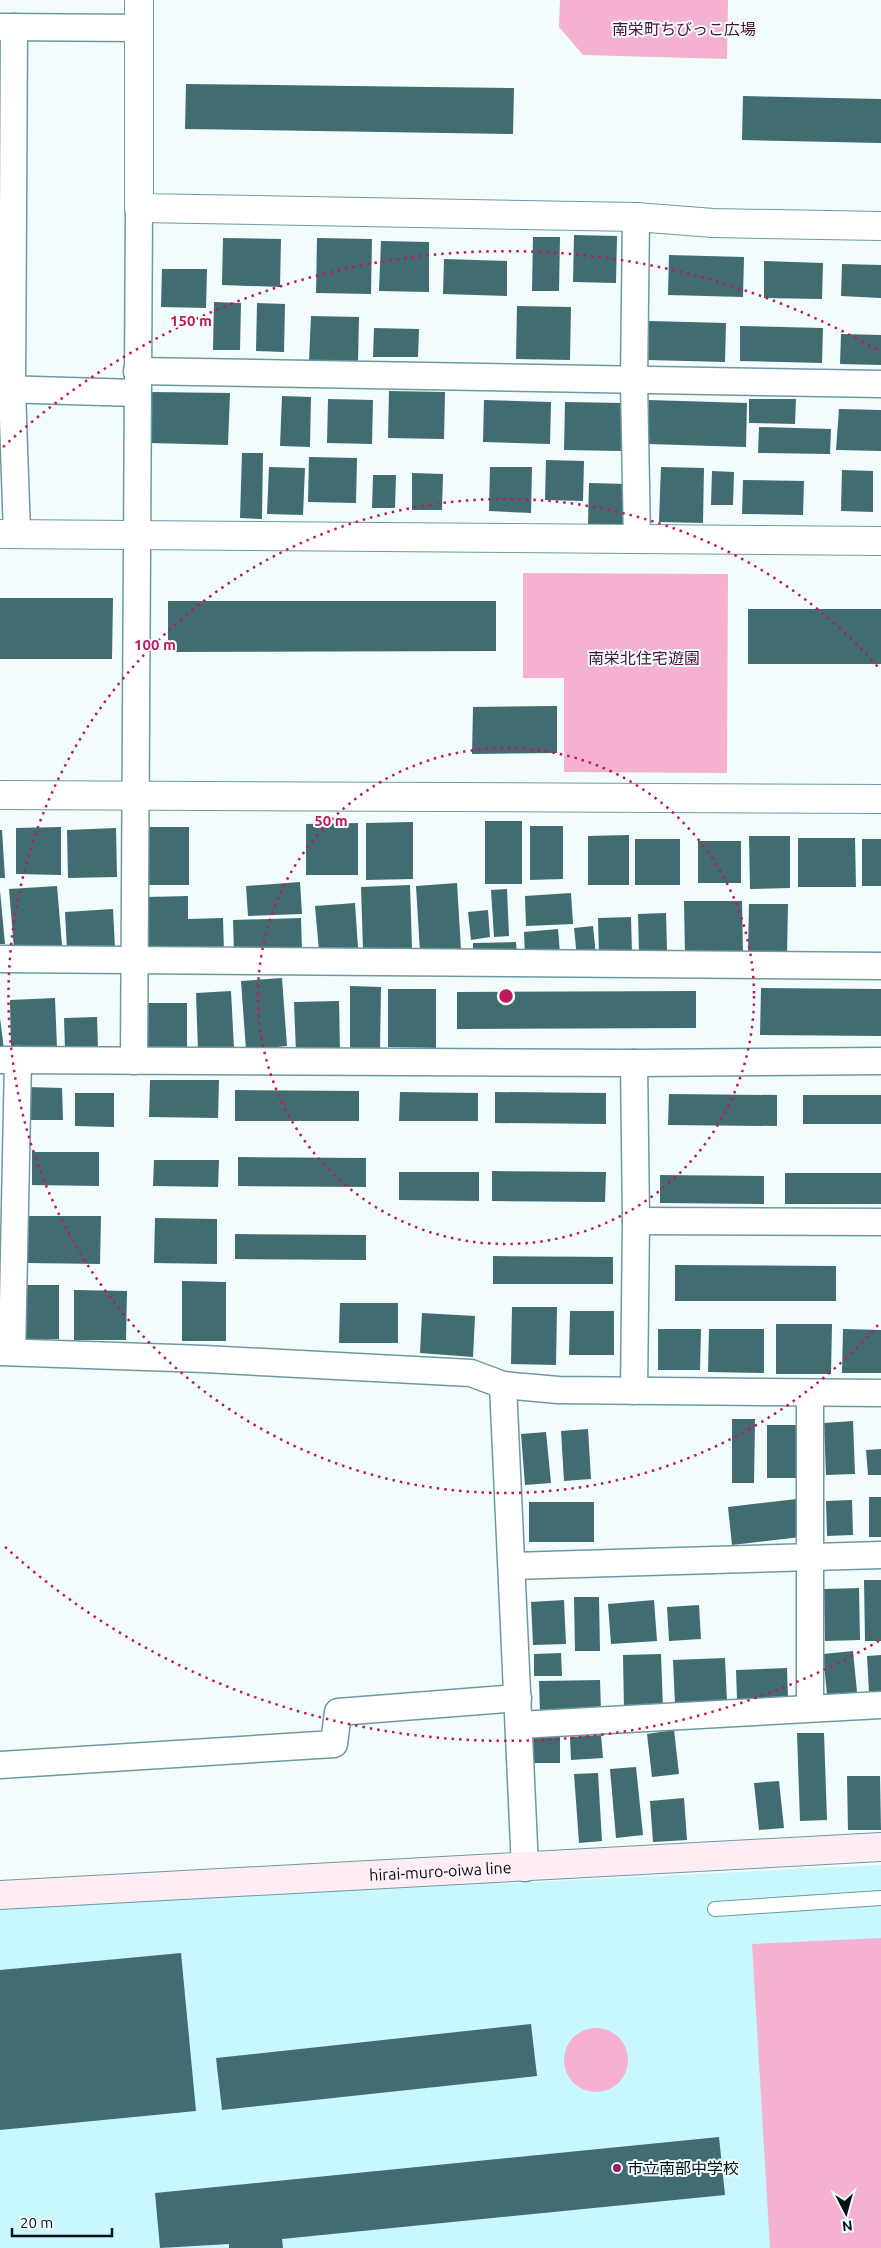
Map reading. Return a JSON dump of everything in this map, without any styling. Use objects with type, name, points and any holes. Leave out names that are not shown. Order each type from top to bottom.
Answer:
[{"type":"main road","name":"hirai-muro-oiwa line","points":[[0,1895],[525,1868],[881,1847]]},
{"type":"street","points":[[134,1061],[139,0]]},
{"type":"street","points":[[139,28],[7,27],[6,390],[8,534],[881,541]]},
{"type":"street","points":[[139,208],[636,216],[713,223],[881,226]]},
{"type":"street","points":[[636,216],[634,381],[638,539]]},
{"type":"street","points":[[6,390],[137,382],[634,381],[881,384]]},
{"type":"street","points":[[0,795],[881,799]]},
{"type":"street","points":[[0,959],[881,966]]},
{"type":"street","points":[[881,1061],[634,1063],[9,1060],[6,1352],[204,1359],[471,1373],[503,1384],[558,1390],[881,1393]]},
{"type":"street","points":[[634,1063],[636,1221],[634,1391]]},
{"type":"street","points":[[636,1221],[881,1222]]},
{"type":"street","points":[[503,1384],[525,1868]]},
{"type":"street","points":[[810,1393],[810,1708]]},
{"type":"street","points":[[512,1566],[881,1555]]},
{"type":"street","points":[[0,1765],[334,1744],[338,1712],[518,1698]]},
{"type":"street","points":[[519,1725],[881,1705]]},
{"type":"lane","points":[[715,1909],[881,1898]]},
{"type":"shaded area","points":[[881,1865],[881,2248],[0,2248],[0,1908]]},
{"type":"green space","name":"南栄町ちびっこ広場","points":[[560,0],[728,0],[727,59],[583,55],[559,27]]},
{"type":"green space","name":"南栄北住宅遊園","points":[[523,573],[728,574],[727,773],[564,772],[564,678],[523,678]]},
{"type":"green space","points":[[881,1938],[881,2248],[770,2248],[752,1944]]},
{"type":"green space","points":[[590,2028],[602,2028],[619,2037],[626,2048],[628,2060],[626,2072],[619,2083],[602,2092],[590,2092],[578,2087],[569,2078],[564,2066],[564,2054],[569,2042],[578,2033]]},
{"type":"building","points":[[186,84],[514,88],[513,134],[185,129]]},
{"type":"building","points":[[743,96],[881,99],[881,143],[742,140]]},
{"type":"building","points":[[574,235],[617,236],[616,283],[573,282]]},
{"type":"building","points":[[533,237],[560,237],[559,291],[532,291]]},
{"type":"building","points":[[223,238],[281,239],[280,287],[222,285]]},
{"type":"building","points":[[317,238],[372,239],[371,294],[316,293]]},
{"type":"building","points":[[381,241],[429,242],[429,292],[379,291]]},
{"type":"building","points":[[669,255],[744,257],[743,297],[668,295]]},
{"type":"building","points":[[444,259],[507,261],[507,296],[443,294]]},
{"type":"building","points":[[764,261],[823,263],[822,299],[764,298]]},
{"type":"building","points":[[842,264],[881,265],[881,298],[841,296]]},
{"type":"building","points":[[162,269],[207,269],[206,308],[161,307]]},
{"type":"building","points":[[214,302],[241,303],[240,350],[213,350]]},
{"type":"building","points":[[257,303],[285,304],[284,352],[256,351]]},
{"type":"building","points":[[517,306],[571,307],[570,360],[516,359]]},
{"type":"building","points":[[311,316],[359,317],[358,362],[309,361]]},
{"type":"building","points":[[649,321],[726,323],[725,362],[648,360]]},
{"type":"building","points":[[740,326],[823,328],[822,363],[740,361]]},
{"type":"building","points":[[374,328],[419,329],[418,357],[373,357]]},
{"type":"building","points":[[841,334],[881,335],[881,365],[840,364]]},
{"type":"building","points":[[389,391],[445,392],[444,439],[388,438]]},
{"type":"building","points":[[152,392],[230,393],[228,445],[150,443]]},
{"type":"building","points":[[282,396],[311,397],[310,447],[280,446]]},
{"type":"building","points":[[328,399],[373,400],[372,444],[327,443]]},
{"type":"building","points":[[749,399],[796,399],[795,424],[749,423]]},
{"type":"building","points":[[484,400],[551,402],[550,444],[483,442]]},
{"type":"building","points":[[649,400],[747,403],[746,447],[648,444]]},
{"type":"building","points":[[565,402],[623,403],[622,451],[564,450]]},
{"type":"building","points":[[839,409],[881,410],[881,451],[836,450]]},
{"type":"building","points":[[759,427],[831,429],[830,454],[758,453]]},
{"type":"building","points":[[242,453],[263,453],[262,519],[240,518]]},
{"type":"building","points":[[309,457],[357,458],[356,503],[308,502]]},
{"type":"building","points":[[546,460],[584,461],[583,501],[545,500]]},
{"type":"building","points":[[269,467],[305,468],[303,515],[267,514]]},
{"type":"building","points":[[490,467],[532,467],[531,513],[489,511]]},
{"type":"building","points":[[661,467],[704,468],[703,523],[659,522]]},
{"type":"building","points":[[842,470],[873,471],[873,512],[841,511]]},
{"type":"building","points":[[712,471],[734,472],[733,505],[711,505]]},
{"type":"building","points":[[412,473],[443,474],[442,510],[412,510]]},
{"type":"building","points":[[373,475],[396,475],[395,508],[372,508]]},
{"type":"building","points":[[743,480],[804,481],[803,515],[742,514]]},
{"type":"building","points":[[589,483],[626,484],[625,525],[588,524]]},
{"type":"building","points":[[0,598],[113,598],[112,659],[0,659]]},
{"type":"building","points":[[168,601],[496,601],[496,651],[168,652]]},
{"type":"building","points":[[748,609],[881,609],[881,664],[748,664]]},
{"type":"building","points":[[557,706],[557,753],[472,754],[473,707]]},
{"type":"building","points":[[485,821],[522,821],[522,884],[485,884]]},
{"type":"building","points":[[413,822],[413,879],[366,880],[366,823]]},
{"type":"building","points":[[358,823],[358,875],[306,875],[306,824]]},
{"type":"building","points":[[530,826],[563,826],[563,879],[530,880]]},
{"type":"building","points":[[61,827],[61,875],[16,874],[16,828]]},
{"type":"building","points":[[148,827],[189,827],[189,885],[149,885]]},
{"type":"building","points":[[116,828],[117,877],[68,878],[67,830]]},
{"type":"building","points":[[0,830],[2,830],[5,878],[0,878]]},
{"type":"building","points":[[629,835],[629,885],[588,885],[588,836]]},
{"type":"building","points":[[749,836],[790,836],[790,888],[750,889]]},
{"type":"building","points":[[798,838],[855,838],[856,887],[798,887]]},
{"type":"building","points":[[635,839],[680,839],[680,885],[635,885]]},
{"type":"building","points":[[862,839],[881,839],[881,886],[862,886]]},
{"type":"building","points":[[698,841],[741,841],[741,883],[698,883]]},
{"type":"building","points":[[300,882],[302,914],[248,916],[246,886]]},
{"type":"building","points":[[457,883],[461,950],[420,952],[416,886]]},
{"type":"building","points":[[410,885],[412,948],[363,949],[361,887]]},
{"type":"building","points":[[57,886],[62,945],[14,949],[9,889]]},
{"type":"building","points":[[507,889],[509,936],[494,937],[491,890]]},
{"type":"building","points":[[0,891],[5,944],[0,944]]},
{"type":"building","points":[[571,893],[573,924],[526,926],[525,896]]},
{"type":"building","points":[[188,896],[188,919],[223,918],[224,953],[147,955],[146,897]]},
{"type":"building","points":[[684,901],[742,901],[743,955],[685,955]]},
{"type":"building","points":[[355,903],[358,948],[319,951],[315,906]]},
{"type":"building","points":[[749,904],[788,904],[787,955],[748,955]]},
{"type":"building","points":[[113,909],[115,948],[67,950],[65,912]]},
{"type":"building","points":[[488,910],[490,937],[471,940],[468,912]]},
{"type":"building","points":[[666,913],[667,951],[639,952],[638,914]]},
{"type":"building","points":[[631,917],[632,954],[599,956],[598,918]]},
{"type":"building","points":[[301,918],[302,952],[234,953],[233,920]]},
{"type":"building","points":[[593,926],[596,956],[577,958],[574,928]]},
{"type":"building","points":[[558,929],[560,953],[525,956],[524,932]]},
{"type":"building","points":[[516,942],[517,956],[473,957],[473,943]]},
{"type":"building","points":[[282,978],[287,1046],[246,1050],[241,981]]},
{"type":"building","points":[[350,986],[381,987],[380,1049],[350,1049]]},
{"type":"building","points":[[761,988],[881,989],[881,1036],[760,1035]]},
{"type":"building","points":[[388,989],[436,989],[436,1048],[388,1047]]},
{"type":"building","points":[[231,991],[234,1049],[198,1051],[196,993]]},
{"type":"building","points":[[696,991],[696,1028],[457,1029],[457,992]]},
{"type":"building","points":[[55,998],[57,1048],[11,1050],[10,1000]]},
{"type":"building","points":[[339,1001],[340,1050],[296,1052],[294,1002]]},
{"type":"building","points":[[145,1003],[187,1003],[187,1054],[145,1054]]},
{"type":"building","points":[[97,1017],[98,1049],[65,1050],[64,1018]]},
{"type":"building","points":[[0,1018],[4,1050],[0,1050]]},
{"type":"building","points":[[150,1080],[219,1080],[218,1118],[149,1117]]},
{"type":"building","points":[[28,1087],[62,1088],[63,1120],[28,1120]]},
{"type":"building","points":[[235,1090],[359,1091],[359,1121],[235,1121]]},
{"type":"building","points":[[400,1092],[478,1093],[478,1121],[399,1121]]},
{"type":"building","points":[[495,1092],[606,1093],[606,1124],[495,1123]]},
{"type":"building","points":[[75,1093],[114,1093],[114,1127],[75,1126]]},
{"type":"building","points":[[669,1094],[777,1095],[777,1126],[668,1125]]},
{"type":"building","points":[[803,1095],[881,1095],[881,1124],[803,1124]]},
{"type":"building","points":[[32,1152],[99,1152],[99,1186],[32,1185]]},
{"type":"building","points":[[238,1157],[366,1158],[366,1187],[238,1186]]},
{"type":"building","points":[[154,1160],[219,1160],[218,1187],[153,1186]]},
{"type":"building","points":[[492,1171],[606,1172],[605,1202],[492,1201]]},
{"type":"building","points":[[399,1172],[479,1172],[479,1201],[399,1200]]},
{"type":"building","points":[[785,1173],[881,1173],[881,1204],[785,1204]]},
{"type":"building","points":[[660,1175],[764,1176],[764,1204],[660,1203]]},
{"type":"building","points":[[27,1216],[101,1216],[100,1264],[27,1263]]},
{"type":"building","points":[[155,1218],[217,1219],[217,1264],[154,1263]]},
{"type":"building","points":[[235,1234],[366,1235],[366,1260],[235,1259]]},
{"type":"building","points":[[493,1256],[613,1257],[613,1284],[493,1284]]},
{"type":"building","points":[[675,1265],[836,1266],[836,1301],[675,1301]]},
{"type":"building","points":[[182,1281],[226,1282],[226,1341],[182,1341]]},
{"type":"building","points":[[21,1285],[59,1285],[59,1339],[21,1339]]},
{"type":"building","points":[[74,1290],[127,1291],[126,1340],[74,1340]]},
{"type":"building","points":[[340,1303],[398,1303],[398,1343],[339,1343]]},
{"type":"building","points":[[512,1307],[557,1307],[556,1365],[511,1364]]},
{"type":"building","points":[[570,1311],[614,1311],[614,1355],[569,1355]]},
{"type":"building","points":[[422,1313],[475,1316],[473,1357],[420,1353]]},
{"type":"building","points":[[776,1324],[832,1324],[831,1374],[776,1374]]},
{"type":"building","points":[[658,1329],[701,1329],[700,1370],[658,1370]]},
{"type":"building","points":[[709,1329],[764,1329],[764,1373],[708,1372]]},
{"type":"building","points":[[843,1329],[881,1330],[881,1373],[842,1373]]},
{"type":"building","points":[[732,1419],[755,1419],[754,1483],[732,1483]]},
{"type":"building","points":[[853,1421],[855,1474],[826,1475],[824,1423]]},
{"type":"building","points":[[767,1425],[799,1425],[800,1478],[767,1478]]},
{"type":"building","points":[[588,1429],[591,1479],[564,1481],[561,1431]]},
{"type":"building","points":[[546,1432],[551,1483],[525,1485],[521,1434]]},
{"type":"building","points":[[881,1449],[881,1475],[868,1475],[866,1450]]},
{"type":"building","points":[[869,1497],[881,1497],[881,1537],[869,1537]]},
{"type":"building","points":[[797,1499],[801,1537],[732,1545],[728,1507]]},
{"type":"building","points":[[852,1500],[853,1535],[827,1536],[826,1501]]},
{"type":"building","points":[[529,1502],[594,1502],[594,1542],[529,1542]]},
{"type":"building","points":[[864,1580],[881,1580],[881,1641],[865,1641]]},
{"type":"building","points":[[859,1588],[860,1640],[825,1641],[824,1589]]},
{"type":"building","points":[[574,1597],[599,1597],[600,1651],[575,1651]]},
{"type":"building","points":[[564,1600],[566,1644],[533,1645],[531,1602]]},
{"type":"building","points":[[654,1600],[657,1641],[611,1644],[608,1604]]},
{"type":"building","points":[[699,1605],[701,1639],[669,1641],[667,1607]]},
{"type":"building","points":[[853,1651],[857,1692],[827,1695],[823,1654]]},
{"type":"building","points":[[561,1653],[562,1676],[534,1676],[534,1654]]},
{"type":"building","points":[[661,1654],[663,1709],[624,1709],[623,1655]]},
{"type":"building","points":[[881,1655],[881,1692],[869,1692],[867,1656]]},
{"type":"building","points":[[725,1658],[727,1702],[675,1704],[673,1660]]},
{"type":"building","points":[[787,1668],[788,1698],[737,1700],[736,1670]]},
{"type":"building","points":[[600,1680],[601,1711],[540,1713],[539,1681]]},
{"type":"building","points":[[674,1730],[679,1774],[652,1777],[647,1734]]},
{"type":"building","points":[[797,1733],[824,1733],[827,1820],[800,1821]]},
{"type":"building","points":[[601,1735],[603,1758],[571,1760],[570,1737]]},
{"type":"building","points":[[533,1736],[560,1736],[560,1763],[533,1763]]},
{"type":"building","points":[[636,1767],[643,1835],[616,1838],[610,1769]]},
{"type":"building","points":[[598,1773],[602,1841],[579,1843],[574,1774]]},
{"type":"building","points":[[847,1776],[880,1776],[881,1830],[848,1830]]},
{"type":"building","points":[[779,1781],[784,1828],[759,1830],[754,1783]]},
{"type":"building","points":[[684,1798],[687,1840],[653,1842],[650,1801]]},
{"type":"building","points":[[181,1953],[196,2111],[0,2130],[0,1970]]},
{"type":"building","points":[[531,2024],[537,2076],[222,2110],[216,2058]]},
{"type":"building","points":[[719,2137],[725,2195],[282,2239],[283,2248],[229,2248],[229,2244],[160,2248],[155,2193]]},
{"type":"place","name":"市立南部中学校","points":[[617,2168]]}]
